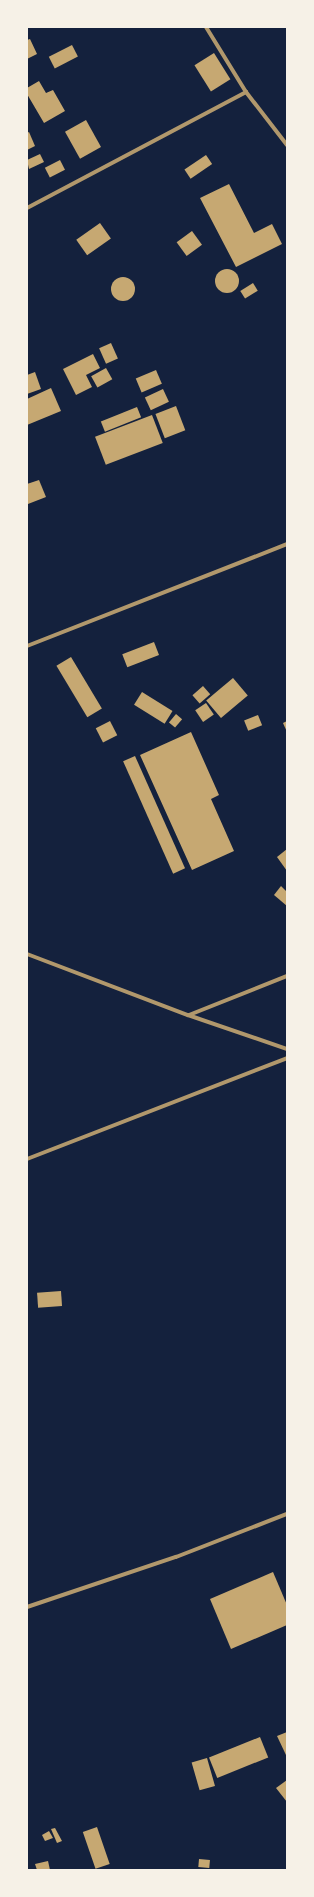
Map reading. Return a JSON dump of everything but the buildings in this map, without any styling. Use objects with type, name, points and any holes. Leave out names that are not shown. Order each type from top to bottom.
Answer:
[{"type":"street","points":[[206,27],[246,92],[287,145]]},
{"type":"street","points":[[27,208],[246,92]]},
{"type":"street","points":[[27,646],[287,544]]},
{"type":"street","points":[[27,954],[188,1015],[287,1049]]},
{"type":"street","points":[[188,1015],[287,976]]},
{"type":"street","points":[[27,1159],[287,1058]]},
{"type":"street","points":[[27,1606],[176,1557],[287,1514]]}]
